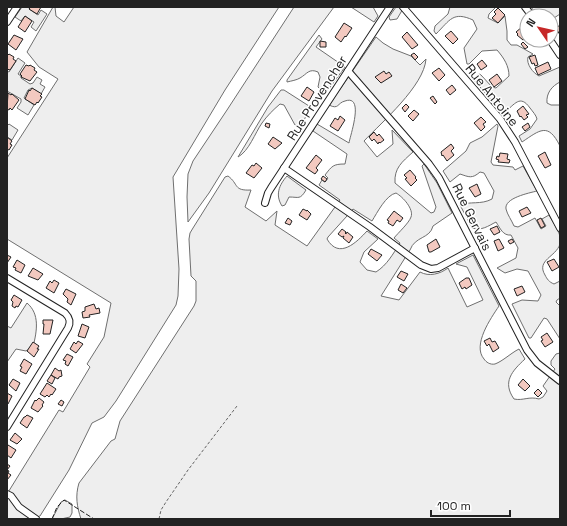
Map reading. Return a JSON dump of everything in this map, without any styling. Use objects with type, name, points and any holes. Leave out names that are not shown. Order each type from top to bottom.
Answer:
[{"type":"street","points":[[7,22],[17,7]]},
{"type":"street","name":"Rue Provencher","points":[[265,203],[268,193],[390,7]]},
{"type":"street","name":"Rue Antoine","points":[[403,7],[500,119],[515,142],[560,228]]},
{"type":"street","name":"Rue Gervais","points":[[348,70],[434,170],[444,185],[527,350],[537,363],[560,381]]},
{"type":"street","points":[[284,168],[355,216],[427,268],[438,268],[475,248]]},
{"type":"street","points":[[7,278],[65,313],[70,322],[68,328],[7,427]]},
{"type":"street","points":[[7,494],[11,496],[19,507],[36,519]]},
{"type":"path","points":[[159,519],[161,510],[175,489],[238,406]]},
{"type":"shaded area","points":[[22,7],[30,7],[29,9],[38,15],[41,10],[47,14],[36,31],[31,27],[34,22],[25,16],[21,21],[15,17]]},
{"type":"shaded area","points":[[53,7],[55,7],[56,16],[64,22],[74,7],[279,7],[225,90],[173,177],[179,269],[178,296],[176,305],[116,401],[104,417],[92,423],[69,470],[40,516],[31,519],[7,519],[7,494],[59,410],[63,412],[90,367],[87,364],[104,337],[111,303],[7,239],[7,158],[58,79],[39,67],[27,52]]},
{"type":"shaded area","points":[[294,7],[334,7],[272,91],[209,193],[188,222],[188,174],[193,161]]},
{"type":"shaded area","points":[[351,7],[373,7],[378,16],[374,22]]},
{"type":"shaded area","points":[[396,7],[404,7],[397,19],[390,20],[389,17]]},
{"type":"shaded area","points":[[450,7],[496,7],[489,14],[488,18],[498,23],[505,16],[507,40],[511,45],[517,45],[519,48],[522,48],[533,54],[528,57],[528,60],[530,68],[534,73],[539,76],[560,67],[560,82],[550,90],[547,96],[547,103],[551,105],[560,105],[560,146],[552,134],[543,130],[522,142],[519,136],[530,129],[537,119],[533,112],[526,104],[520,101],[504,113],[502,112],[473,79],[479,74],[492,87],[496,88],[509,76],[506,62],[497,50],[482,51],[469,64],[467,64],[464,48],[477,29],[473,20],[461,16],[452,18],[436,34],[434,31],[435,26],[448,14]]},
{"type":"shaded area","points":[[531,7],[560,7],[560,14],[559,15],[559,8]]},
{"type":"shaded area","points":[[319,35],[322,39],[316,47],[345,67],[328,90],[320,89],[318,87],[320,77],[318,72],[315,71],[310,71],[299,79],[287,82],[287,80]]},
{"type":"shaded area","points":[[376,37],[393,49],[411,56],[420,65],[426,59],[424,69],[410,92],[391,114],[364,141],[377,157],[393,144],[392,130],[413,152],[397,169],[395,183],[431,213],[434,212],[436,207],[422,166],[424,164],[437,183],[452,213],[433,226],[429,233],[412,245],[381,296],[399,300],[420,272],[423,274],[434,274],[442,272],[448,268],[467,307],[483,300],[467,267],[456,264],[473,255],[499,306],[481,339],[481,353],[484,359],[488,363],[495,364],[519,349],[525,359],[510,377],[510,393],[514,399],[539,399],[543,397],[547,391],[543,386],[555,369],[551,365],[551,361],[556,354],[560,353],[560,519],[81,519],[77,501],[79,483],[111,441],[115,439],[120,421],[194,306],[196,301],[196,281],[191,276],[190,233],[225,177],[228,176],[241,189],[251,190],[245,207],[266,221],[277,211],[275,225],[307,246],[340,200],[319,185],[322,180],[325,182],[328,178],[325,175],[331,168],[338,164],[345,164],[347,154],[313,131],[317,124],[349,143],[355,117],[355,109],[354,104],[351,101],[342,102],[335,107],[329,105]],"holes":[[[396,193],[405,200],[412,214],[406,225],[394,238],[400,243],[387,263],[376,272],[367,270],[360,262],[364,252],[378,239],[367,231],[353,244],[342,249],[332,245],[327,239],[353,209],[372,221],[382,205],[392,194]]]},
{"type":"shaded area","points":[[18,58],[25,63],[18,74],[21,78],[30,84],[33,83],[37,77],[42,80],[40,84],[45,87],[41,94],[32,88],[28,90],[24,98],[34,105],[28,115],[17,108],[21,102],[21,99],[7,91],[7,71],[9,72]]},
{"type":"shaded area","points":[[281,90],[284,90],[309,106],[302,125],[299,127],[295,125],[284,105],[280,104],[264,120],[249,146],[238,157],[268,107]]},
{"type":"shaded area","points":[[9,124],[18,130],[12,140],[7,137],[7,126]]},
{"type":"shaded area","points":[[497,124],[498,126],[491,162],[493,165],[513,167],[515,170],[523,166],[537,191],[513,199],[506,205],[506,209],[514,226],[518,227],[535,218],[541,229],[546,226],[542,219],[549,215],[561,240],[558,248],[543,266],[543,270],[548,280],[554,284],[560,281],[560,298],[556,302],[560,306],[560,339],[547,319],[544,318],[531,338],[529,338],[512,304],[522,300],[538,301],[541,295],[528,271],[517,269],[505,273],[497,268],[516,258],[518,248],[511,235],[504,233],[496,222],[482,228],[472,228],[460,205],[484,202],[492,199],[494,191],[484,173],[480,172],[475,176],[470,177],[460,174],[450,182],[443,171],[466,151],[470,143],[482,137]]},
{"type":"shaded area","points":[[287,176],[306,190],[301,197],[289,197],[285,205],[282,206],[278,194],[282,183]]},
{"type":"shaded area","points":[[27,303],[34,312],[36,318],[36,335],[33,347],[26,351],[16,349],[7,362],[7,326],[11,328]]},
{"type":"shaded area","points":[[65,500],[72,504],[72,513],[70,517],[52,519],[61,502]]},
{"type":"building","points":[[31,7],[41,7],[37,14],[29,9]]},
{"type":"building","points":[[498,8],[505,15],[498,23],[492,18],[496,14],[494,12]]},
{"type":"building","points":[[25,16],[32,21],[25,32],[18,27]]},
{"type":"building","points":[[344,23],[352,28],[341,42],[335,37]]},
{"type":"building","points":[[519,30],[519,37],[517,35],[518,34],[516,32]]},
{"type":"building","points":[[451,31],[458,39],[453,44],[445,36]]},
{"type":"building","points":[[407,32],[418,45],[412,49],[402,37]]},
{"type":"building","points":[[14,35],[23,39],[16,50],[8,44]]},
{"type":"building","points":[[320,41],[326,42],[326,47],[320,47]]},
{"type":"building","points":[[414,53],[418,57],[415,60],[411,55]]},
{"type":"building","points":[[9,54],[14,57],[13,59],[16,61],[10,70],[7,69],[7,55]]},
{"type":"building","points":[[535,55],[538,65],[535,66],[534,63],[532,64],[529,57]]},
{"type":"building","points":[[482,60],[487,66],[481,70],[477,64]]},
{"type":"building","points":[[548,62],[551,69],[538,75],[535,68]]},
{"type":"building","points":[[26,65],[30,65],[35,68],[34,70],[37,72],[30,81],[21,77],[22,76],[20,74]]},
{"type":"building","points":[[439,68],[445,75],[439,81],[432,73]]},
{"type":"building","points":[[384,71],[386,74],[389,72],[392,76],[381,83],[375,77]]},
{"type":"building","points":[[497,74],[502,81],[494,87],[489,80]]},
{"type":"building","points":[[452,85],[456,90],[450,95],[446,90]]},
{"type":"building","points":[[307,87],[314,92],[309,101],[301,96]]},
{"type":"building","points":[[32,88],[42,94],[40,96],[42,97],[35,105],[25,99],[29,90],[30,91]]},
{"type":"building","points":[[8,93],[11,95],[12,94],[19,100],[12,110],[10,108],[9,110],[7,109]]},
{"type":"building","points":[[433,96],[437,102],[435,104],[430,98]]},
{"type":"building","points":[[406,104],[409,107],[405,112],[402,108]]},
{"type":"building","points":[[523,106],[529,114],[526,115],[528,117],[524,120],[521,116],[520,117],[517,111]]},
{"type":"building","points":[[414,110],[419,114],[413,121],[408,116]]},
{"type":"building","points":[[340,116],[345,120],[338,131],[330,126],[335,118],[338,120]]},
{"type":"building","points":[[481,117],[486,122],[483,124],[485,127],[481,131],[474,123]]},
{"type":"building","points":[[266,123],[270,124],[269,128],[265,126]]},
{"type":"building","points":[[528,123],[530,127],[525,131],[522,127]]},
{"type":"building","points":[[374,132],[377,136],[379,134],[384,140],[378,144],[374,139],[372,141],[369,137]]},
{"type":"building","points":[[7,137],[12,141],[10,144],[12,145],[9,150],[7,149]]},
{"type":"building","points":[[273,137],[282,143],[275,149],[268,144]]},
{"type":"building","points":[[451,144],[454,148],[451,151],[454,155],[447,161],[443,155],[442,156],[441,152]]},
{"type":"building","points":[[545,152],[551,165],[545,168],[538,156]]},
{"type":"building","points":[[500,153],[508,154],[507,159],[510,160],[509,163],[498,162],[499,160],[496,159],[497,156],[499,157]]},
{"type":"building","points":[[316,155],[322,160],[316,168],[318,170],[315,174],[306,168]]},
{"type":"building","points":[[256,163],[262,168],[254,178],[246,173],[252,165],[254,166]]},
{"type":"building","points":[[410,170],[417,180],[411,186],[405,179],[407,178],[404,175]]},
{"type":"building","points":[[323,176],[327,179],[325,182],[321,179]]},
{"type":"building","points":[[477,184],[481,194],[475,197],[469,188]]},
{"type":"building","points":[[527,207],[531,213],[522,217],[519,211]]},
{"type":"building","points":[[303,209],[307,210],[311,214],[307,220],[299,215]]},
{"type":"building","points":[[394,211],[403,218],[400,222],[397,220],[393,226],[388,223],[389,221],[387,220]]},
{"type":"building","points":[[288,218],[292,221],[290,225],[285,223]]},
{"type":"building","points":[[541,218],[545,226],[541,228],[537,220]]},
{"type":"building","points":[[497,226],[500,232],[494,235],[490,229]]},
{"type":"building","points":[[342,229],[346,232],[346,234],[347,232],[353,237],[349,243],[343,238],[344,236],[342,237],[338,234]]},
{"type":"building","points":[[436,239],[440,247],[429,252],[427,245]]},
{"type":"building","points":[[499,239],[504,248],[498,251],[494,241]]},
{"type":"building","points":[[512,239],[514,242],[510,244],[508,241]]},
{"type":"building","points":[[371,249],[382,255],[377,261],[368,254]]},
{"type":"building","points":[[7,255],[11,257],[7,263]]},
{"type":"building","points":[[554,259],[559,267],[552,271],[547,262]]},
{"type":"building","points":[[17,260],[25,265],[21,273],[13,267]]},
{"type":"building","points":[[33,268],[43,274],[38,280],[28,276]]},
{"type":"building","points":[[401,271],[408,274],[404,281],[397,277]]},
{"type":"building","points":[[466,278],[469,278],[472,285],[466,289],[465,287],[462,289],[459,283]]},
{"type":"building","points":[[54,280],[59,283],[54,293],[46,288],[50,281],[52,283]]},
{"type":"building","points":[[401,284],[407,288],[403,293],[398,290]]},
{"type":"building","points":[[522,286],[525,292],[517,296],[514,289]]},
{"type":"building","points":[[66,289],[76,294],[71,305],[67,302],[68,299],[63,294]]},
{"type":"building","points":[[14,295],[22,300],[18,307],[16,306],[15,308],[12,306],[13,302],[11,300]]},
{"type":"building","points":[[94,304],[96,309],[99,308],[100,313],[83,318],[82,312],[85,311],[85,307]]},
{"type":"building","points":[[43,320],[53,320],[50,334],[43,334]]},
{"type":"building","points":[[82,324],[89,327],[85,338],[78,336]]},
{"type":"building","points":[[547,333],[553,342],[545,347],[541,341],[543,340],[541,337]]},
{"type":"building","points":[[490,338],[492,342],[495,341],[499,348],[493,352],[489,344],[487,346],[484,341]]},
{"type":"building","points":[[78,341],[83,344],[76,353],[70,349],[74,342],[76,344]]},
{"type":"building","points":[[33,342],[39,346],[37,349],[39,349],[34,357],[27,351]]},
{"type":"building","points":[[67,354],[73,357],[68,366],[65,364],[66,361],[63,360]]},
{"type":"building","points":[[24,359],[32,364],[26,374],[20,371],[22,367],[20,366]]},
{"type":"building","points":[[55,368],[59,371],[61,370],[62,376],[58,379],[51,375]]},
{"type":"building","points":[[51,375],[55,378],[52,384],[47,381]]},
{"type":"building","points":[[13,379],[20,383],[16,391],[9,385]]},
{"type":"building","points":[[523,379],[530,386],[525,391],[518,385]]},
{"type":"building","points":[[47,383],[56,389],[52,395],[51,394],[49,397],[47,395],[45,397],[40,394]]},
{"type":"building","points":[[538,389],[542,393],[538,397],[534,393]]},
{"type":"building","points":[[7,393],[12,396],[8,404],[7,404]]},
{"type":"building","points":[[39,398],[44,402],[42,405],[43,406],[38,412],[31,408],[35,400],[36,401]]},
{"type":"building","points":[[61,400],[64,402],[62,406],[58,404]]},
{"type":"building","points":[[27,415],[33,418],[27,428],[20,423]]},
{"type":"building","points":[[15,433],[22,439],[17,444],[10,440]]},
{"type":"building","points":[[8,445],[16,450],[11,458],[7,455]]},
{"type":"building","points":[[7,470],[11,475],[7,480]]},
{"type":"fence","points":[[52,519],[57,507],[64,500],[94,519]]}]
